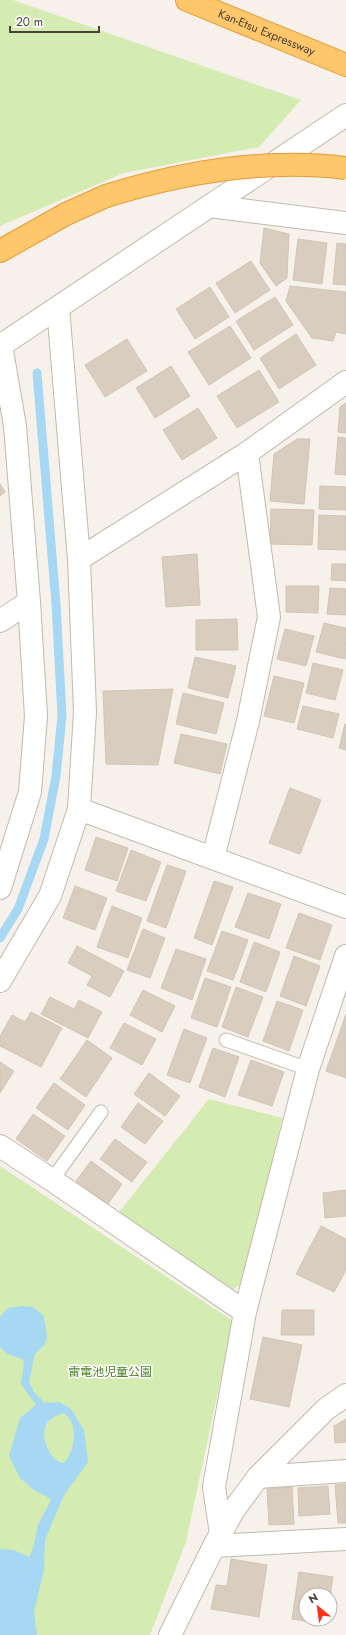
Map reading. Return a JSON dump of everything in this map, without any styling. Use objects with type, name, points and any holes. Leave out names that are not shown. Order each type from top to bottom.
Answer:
[{"type":"highway","name":"Kan-Etsu Expressway","points":[[187,0],[346,65]]},
{"type":"highway","points":[[0,250],[66,214],[106,196],[156,181],[237,168],[282,165],[346,168]]},
{"type":"street","points":[[0,888],[30,792],[36,716],[29,602],[15,426],[1,346],[346,115]]},
{"type":"street","points":[[210,206],[346,223]]},
{"type":"street","points":[[0,981],[50,896],[79,809],[85,712],[79,559],[58,308]]},
{"type":"street","points":[[79,559],[246,453],[346,382]]},
{"type":"street","points":[[213,858],[248,721],[269,617],[246,453]]},
{"type":"street","points":[[0,621],[29,602]]},
{"type":"street","points":[[79,809],[346,907]]},
{"type":"street","points":[[217,1540],[214,1487],[245,1312],[308,1069],[346,956]]},
{"type":"street","points":[[0,1146],[245,1312]]},
{"type":"street","points":[[170,1635],[233,1511],[258,1477],[326,1409],[346,1395]]},
{"type":"street","points":[[258,1477],[346,1471]]},
{"type":"street","points":[[217,1540],[346,1539]]},
{"type":"lane","points":[[226,1040],[308,1069]]},
{"type":"lane","points":[[52,1180],[101,1112]]},
{"type":"green space","points":[[0,0],[13,0],[301,100],[259,147],[124,173],[0,226]]},
{"type":"green space","points":[[209,1099],[282,1118],[245,1282],[232,1290],[119,1212]]},
{"type":"green space","name":"雷電池児童公園","points":[[0,1166],[233,1321],[186,1542],[150,1635],[0,1635]]},
{"type":"water","points":[[23,1306],[33,1307],[43,1315],[47,1337],[45,1344],[35,1354],[29,1382],[34,1392],[45,1403],[59,1402],[71,1409],[84,1430],[88,1462],[64,1495],[45,1540],[44,1570],[34,1612],[37,1635],[0,1635],[0,1549],[14,1550],[29,1557],[34,1545],[38,1525],[51,1499],[34,1490],[20,1478],[9,1456],[20,1418],[36,1405],[21,1384],[24,1364],[23,1359],[7,1353],[0,1347],[0,1317],[8,1308]],"holes":[[[64,1413],[70,1419],[74,1430],[73,1446],[67,1460],[64,1463],[54,1458],[51,1454],[45,1442],[44,1436],[44,1430],[47,1423],[56,1416]]]},
{"type":"building","points":[[264,228],[289,234],[287,278],[276,286],[260,263]]},
{"type":"building","points":[[298,239],[327,243],[322,284],[293,280]]},
{"type":"building","points":[[337,243],[346,244],[346,285],[333,284]]},
{"type":"building","points":[[251,261],[270,290],[235,313],[216,283]]},
{"type":"building","points":[[290,286],[346,292],[346,334],[336,332],[333,341],[312,338],[286,301]]},
{"type":"building","points":[[210,287],[229,317],[195,339],[176,309]]},
{"type":"building","points":[[275,297],[293,325],[254,350],[236,321]]},
{"type":"building","points":[[230,326],[251,358],[209,385],[188,352]]},
{"type":"building","points":[[296,334],[316,365],[279,389],[260,358]]},
{"type":"building","points":[[127,339],[147,371],[105,397],[85,365]]},
{"type":"building","points":[[171,366],[190,396],[155,418],[136,388]]},
{"type":"building","points":[[259,370],[279,402],[237,428],[217,396]]},
{"type":"building","points":[[346,403],[346,433],[338,432],[340,407]]},
{"type":"building","points":[[198,408],[217,438],[182,460],[163,430]]},
{"type":"building","points":[[338,437],[346,438],[346,475],[335,474]]},
{"type":"building","points":[[297,439],[310,439],[304,504],[270,501],[274,454]]},
{"type":"building","points":[[0,484],[5,492],[0,496]]},
{"type":"building","points":[[320,486],[346,487],[346,510],[319,509]]},
{"type":"building","points":[[271,509],[314,510],[312,545],[270,544]]},
{"type":"building","points":[[319,515],[346,516],[346,550],[318,549]]},
{"type":"building","points":[[197,554],[200,605],[166,607],[162,557]]},
{"type":"building","points":[[332,564],[346,564],[346,581],[331,580]]},
{"type":"building","points":[[286,586],[319,586],[318,613],[286,612]]},
{"type":"building","points":[[330,588],[346,589],[346,615],[327,614]]},
{"type":"building","points":[[237,619],[238,650],[196,650],[196,620]]},
{"type":"building","points":[[324,623],[346,628],[345,659],[316,652]]},
{"type":"building","points":[[285,629],[314,636],[306,666],[277,659]]},
{"type":"building","points":[[195,657],[236,666],[228,698],[188,688]]},
{"type":"building","points":[[313,663],[343,670],[335,700],[306,693]]},
{"type":"building","points":[[274,676],[304,683],[294,723],[264,716]]},
{"type":"building","points":[[173,689],[158,765],[106,764],[103,691]]},
{"type":"building","points":[[183,693],[224,703],[216,734],[176,724]]},
{"type":"building","points":[[303,706],[339,714],[333,738],[297,729]]},
{"type":"building","points":[[346,724],[346,750],[339,748]]},
{"type":"building","points":[[181,734],[227,744],[220,774],[174,763]]},
{"type":"building","points":[[290,788],[321,800],[300,854],[269,843]]},
{"type":"building","points":[[96,837],[128,848],[117,881],[85,870]]},
{"type":"building","points":[[131,850],[161,862],[146,901],[116,891]]},
{"type":"building","points":[[167,865],[186,871],[166,928],[147,921]]},
{"type":"building","points":[[214,881],[233,887],[212,945],[194,938]]},
{"type":"building","points":[[75,886],[107,898],[95,930],[63,918]]},
{"type":"building","points":[[248,893],[281,904],[269,939],[235,927]]},
{"type":"building","points":[[112,906],[142,918],[128,958],[97,947]]},
{"type":"building","points":[[299,913],[332,925],[320,960],[286,948]]},
{"type":"building","points":[[143,929],[165,938],[150,978],[127,970]]},
{"type":"building","points":[[222,931],[248,940],[233,980],[207,971]]},
{"type":"building","points":[[254,942],[280,952],[266,992],[240,982]]},
{"type":"building","points":[[77,946],[124,971],[110,997],[87,985],[92,976],[68,963]]},
{"type":"building","points":[[176,949],[206,959],[192,1000],[161,988]]},
{"type":"building","points":[[294,956],[320,966],[306,1006],[280,996]]},
{"type":"building","points":[[205,978],[231,987],[217,1027],[191,1018]]},
{"type":"building","points":[[236,987],[263,997],[248,1037],[222,1027]]},
{"type":"building","points":[[143,990],[175,1006],[162,1032],[130,1015]]},
{"type":"building","points":[[50,997],[74,1009],[79,1000],[102,1012],[88,1038],[41,1014]]},
{"type":"building","points":[[277,1001],[303,1010],[289,1051],[263,1041]]},
{"type":"building","points":[[31,1012],[62,1028],[41,1067],[0,1046],[0,1036],[12,1015],[25,1022]]},
{"type":"building","points":[[346,1014],[346,1078],[326,1071]]},
{"type":"building","points":[[124,1023],[156,1039],[142,1065],[110,1048]]},
{"type":"building","points":[[184,1029],[207,1038],[190,1083],[167,1075]]},
{"type":"building","points":[[87,1040],[112,1058],[86,1097],[60,1079]]},
{"type":"building","points":[[213,1048],[239,1057],[225,1097],[199,1087]]},
{"type":"building","points":[[251,1060],[284,1072],[272,1106],[238,1095]]},
{"type":"building","points":[[0,1062],[14,1071],[0,1093]]},
{"type":"building","points":[[149,1073],[180,1096],[165,1116],[134,1094]]},
{"type":"building","points":[[54,1083],[85,1105],[68,1130],[36,1108]]},
{"type":"building","points":[[138,1103],[163,1121],[145,1144],[121,1127]]},
{"type":"building","points":[[33,1114],[65,1136],[47,1161],[16,1139]]},
{"type":"building","points":[[115,1139],[147,1162],[132,1182],[100,1159]]},
{"type":"building","points":[[91,1161],[122,1184],[108,1204],[76,1181]]},
{"type":"building","points":[[346,1190],[346,1216],[325,1218],[323,1193]]},
{"type":"building","points":[[321,1226],[346,1239],[346,1270],[334,1292],[296,1274]]},
{"type":"building","points":[[282,1310],[314,1310],[314,1335],[281,1335]]},
{"type":"building","points":[[263,1337],[302,1345],[289,1407],[250,1399]]},
{"type":"building","points":[[346,1419],[346,1442],[335,1443],[334,1426]]},
{"type":"building","points":[[346,1484],[346,1523],[338,1523],[335,1485]]},
{"type":"building","points":[[328,1486],[330,1514],[299,1516],[298,1488]]},
{"type":"building","points":[[292,1487],[294,1524],[269,1525],[267,1489]]},
{"type":"building","points":[[231,1559],[267,1565],[259,1617],[211,1609],[216,1585],[227,1586]]},
{"type":"building","points":[[299,1572],[333,1577],[331,1587],[298,1587],[298,1620],[292,1619]]},
{"type":"waterway","points":[[0,938],[18,909],[44,839],[56,776],[62,716],[56,604],[37,373]]}]
